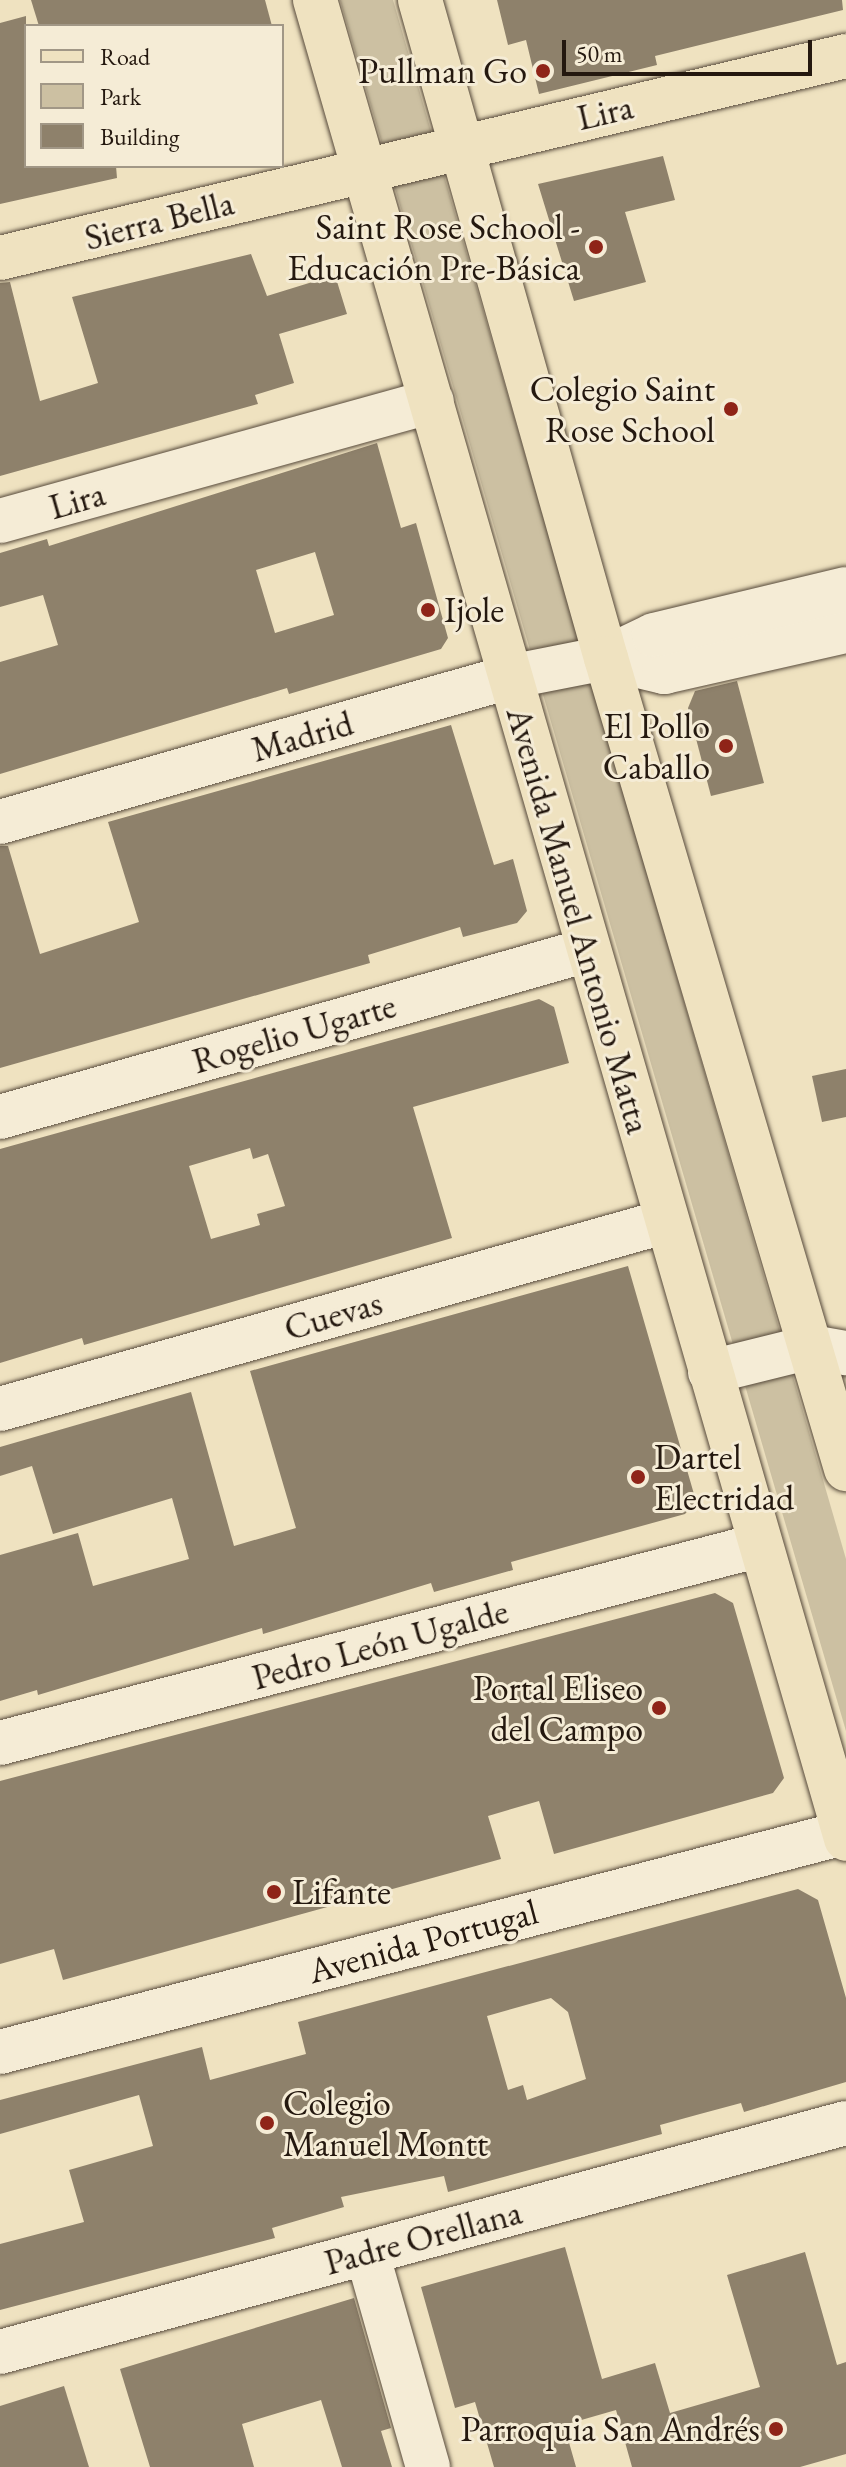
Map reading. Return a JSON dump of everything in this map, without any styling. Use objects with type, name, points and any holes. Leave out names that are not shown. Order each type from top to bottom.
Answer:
[{"type":"main road","name":"Avenida Manuel Antonio Matta","points":[[315,0],[845,1835]]},
{"type":"main road","points":[[420,0],[606,658],[828,1350],[846,1469]]},
{"type":"main road","name":"Lira","points":[[364,170],[463,144],[846,56]]},
{"type":"main road","name":"Sierra Bella","points":[[0,258],[364,170]]},
{"type":"street","name":"Lira","points":[[0,521],[432,401]]},
{"type":"street","name":"Madrid","points":[[0,822],[509,677],[606,658],[654,635],[846,589]]},
{"type":"street","name":"Madrid","points":[[606,658],[664,672],[846,631]]},
{"type":"street","name":"Rogelio Ugarte","points":[[0,1117],[588,950]]},
{"type":"street","name":"Cuevas","points":[[0,1409],[667,1221]]},
{"type":"street","points":[[710,1372],[828,1350],[846,1321]]},
{"type":"street","name":"Pedro León Ugalde","points":[[0,1743],[760,1545]]},
{"type":"street","name":"Avenida Portugal","points":[[0,2052],[845,1835]]},
{"type":"street","name":"Padre Orellana","points":[[0,2352],[846,2123]]},
{"type":"street","points":[[367,2253],[428,2467]]},
{"type":"green space","points":[[340,0],[393,0],[846,1559],[846,1731]]},
{"type":"building","points":[[31,0],[265,0],[271,24],[38,24]]},
{"type":"building","points":[[497,0],[842,0],[843,10],[655,56],[657,65],[539,94],[526,40],[508,45]]},
{"type":"building","points":[[26,16],[24,168],[116,168],[117,178],[0,204],[0,23]]},
{"type":"building","name":"Saint Rose School - Educación Pre-Básica","points":[[663,156],[675,200],[625,212],[646,282],[574,301],[538,184]]},
{"type":"building","points":[[251,254],[267,296],[335,275],[347,314],[279,334],[294,383],[255,395],[258,404],[0,476],[0,283],[10,282],[40,401],[98,383],[72,297]]},
{"type":"building","points":[[377,443],[401,528],[416,523],[448,638],[441,649],[289,694],[287,688],[0,774],[0,662],[58,645],[43,595],[0,607],[0,553],[47,539],[49,546]],"holes":[[[315,552],[334,615],[275,633],[256,570]]]},
{"type":"building","name":"El Pollo Caballo","points":[[737,681],[764,783],[711,796],[688,708],[695,691]]},
{"type":"building","points":[[451,725],[494,865],[513,859],[527,911],[517,923],[463,937],[460,927],[368,955],[370,963],[0,1068],[0,846],[8,846],[40,954],[139,922],[108,822]]},
{"type":"building","points":[[539,999],[554,1007],[569,1063],[413,1107],[452,1238],[84,1345],[82,1338],[0,1363],[0,1149]],"holes":[[[250,1148],[253,1159],[268,1154],[285,1206],[257,1214],[260,1225],[211,1239],[189,1166]]]},
{"type":"building","points":[[846,1069],[846,1117],[822,1122],[812,1076]]},
{"type":"building","points":[[628,1266],[696,1501],[685,1514],[511,1562],[513,1570],[434,1592],[431,1583],[263,1634],[262,1628],[38,1695],[37,1690],[0,1701],[0,1555],[78,1533],[93,1586],[189,1559],[172,1498],[53,1534],[32,1466],[0,1476],[0,1447],[191,1392],[234,1546],[296,1528],[250,1371]]},
{"type":"building","points":[[715,1593],[733,1603],[784,1778],[773,1793],[554,1854],[539,1801],[488,1816],[501,1859],[63,1980],[54,1949],[0,1964],[0,1781]]},
{"type":"building","points":[[798,1889],[818,1900],[846,1998],[846,2082],[744,2112],[741,2103],[660,2125],[662,2134],[448,2192],[444,2176],[341,2197],[344,2207],[272,2228],[275,2238],[0,2310],[0,2244],[84,2222],[69,2170],[153,2146],[139,2095],[0,2134],[0,2100],[202,2047],[210,2080],[306,2054],[298,2022]],"holes":[[[551,1998],[568,2012],[586,2079],[527,2100],[523,2085],[508,2090],[487,2016]]]},
{"type":"building","points":[[565,2247],[602,2379],[655,2363],[670,2413],[760,2387],[727,2275],[805,2252],[837,2365],[846,2362],[846,2454],[800,2467],[632,2467],[616,2410],[564,2425],[576,2467],[494,2467],[475,2402],[455,2408],[421,2287]]},
{"type":"building","points":[[354,2298],[391,2428],[381,2431],[392,2467],[342,2467],[321,2400],[242,2424],[254,2467],[150,2467],[120,2369]]},
{"type":"building","points":[[64,2386],[89,2467],[0,2467],[0,2406]]},
{"type":"place","name":"Pullman Go","points":[[543,71]]},
{"type":"place","name":"Saint Rose School - Educación Pre-Básica","points":[[596,247]]},
{"type":"place","name":"Colegio Saint Rose School","points":[[731,409]]},
{"type":"place","name":"Ijole","points":[[428,610]]},
{"type":"place","name":"El Pollo Caballo","points":[[726,746]]},
{"type":"place","name":"Dartel Electridad","points":[[638,1477]]},
{"type":"place","name":"Portal Eliseo del Campo","points":[[659,1708]]},
{"type":"place","name":"Lifante","points":[[274,1892]]},
{"type":"place","name":"Colegio Manuel Montt","points":[[267,2123]]},
{"type":"place","name":"Parroquia San Andrés","points":[[776,2429]]}]
